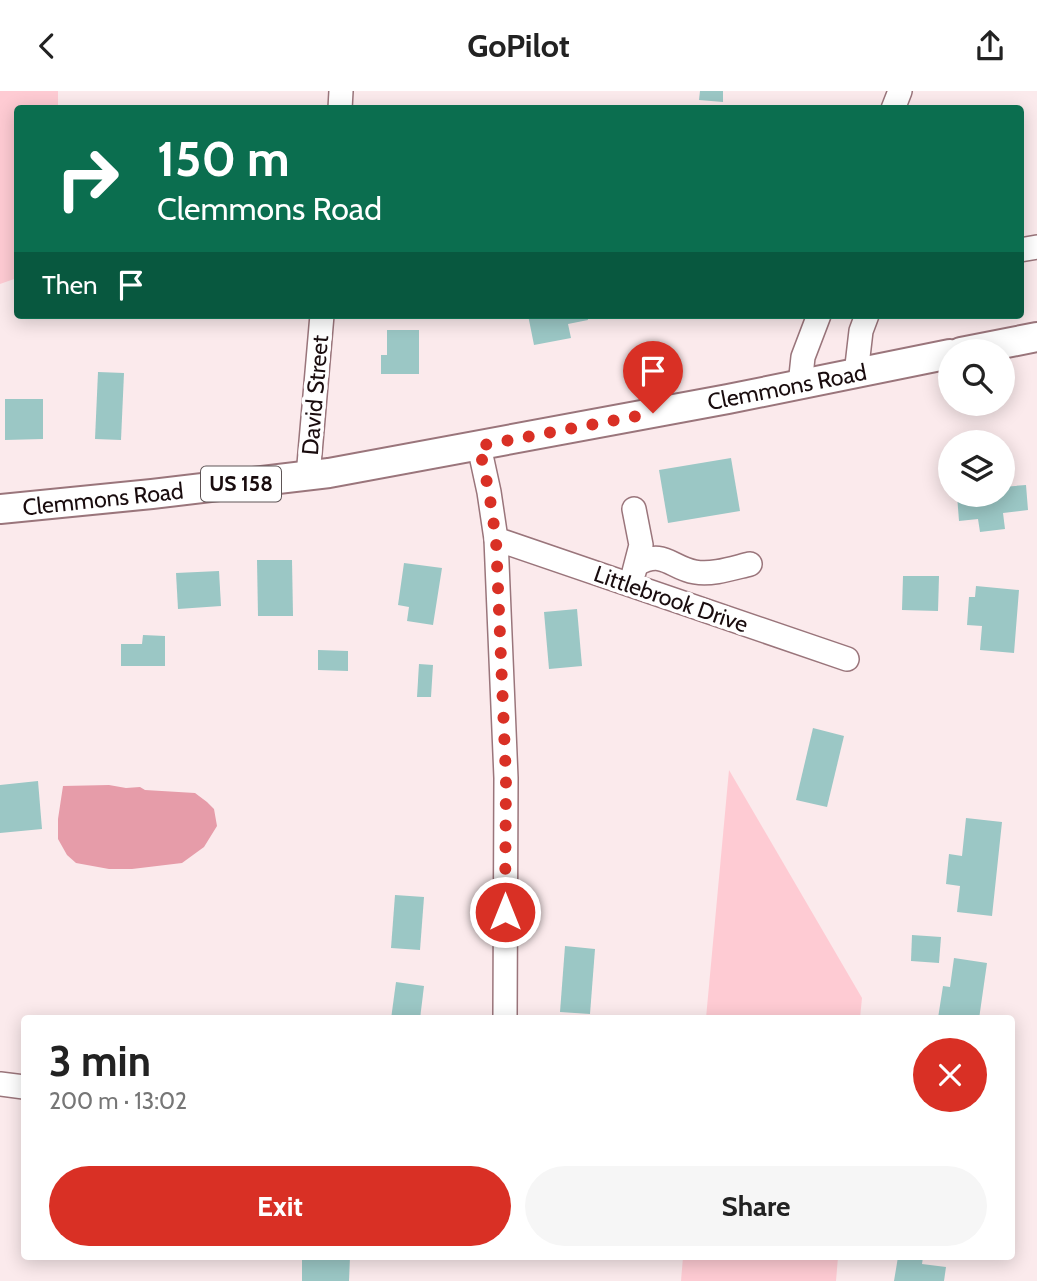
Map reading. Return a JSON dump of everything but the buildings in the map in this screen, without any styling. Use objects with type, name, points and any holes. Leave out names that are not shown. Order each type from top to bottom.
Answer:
[{"type":"main road","points":[[1015,341],[1037,337]]},
{"type":"main road","name":"Clemmons Road","points":[[0,509],[152,495],[308,476],[479,446],[938,357]]},
{"type":"street","name":"David Street","points":[[308,476],[322,319]]},
{"type":"street","points":[[800,384],[803,357],[817,319]]},
{"type":"street","points":[[856,374],[866,319]]},
{"type":"street","points":[[479,446],[496,540],[506,778],[505,1015]]},
{"type":"street","points":[[633,575],[641,545],[634,509]]},
{"type":"street","name":"Littlebrook Drive","points":[[496,540],[633,575],[847,659]]},
{"type":"street","points":[[633,575],[647,558],[662,558],[694,572],[713,572],[750,564]]},
{"type":"street","points":[[0,1084],[21,1087]]},
{"type":"shaded area","points":[[0,91],[58,91],[58,105],[14,105],[14,279],[0,284]]},
{"type":"shaded area","points":[[729,770],[862,998],[860,1015],[706,1015]]},
{"type":"shaded area","points":[[109,785],[195,793],[214,809],[217,826],[204,847],[182,863],[109,869],[76,863],[67,855],[58,839],[63,786]]},
{"type":"shaded area","points":[[683,1260],[838,1260],[836,1281],[681,1281]]},
{"type":"route","points":[[505,912],[506,778],[496,540],[479,446],[653,413]]}]
